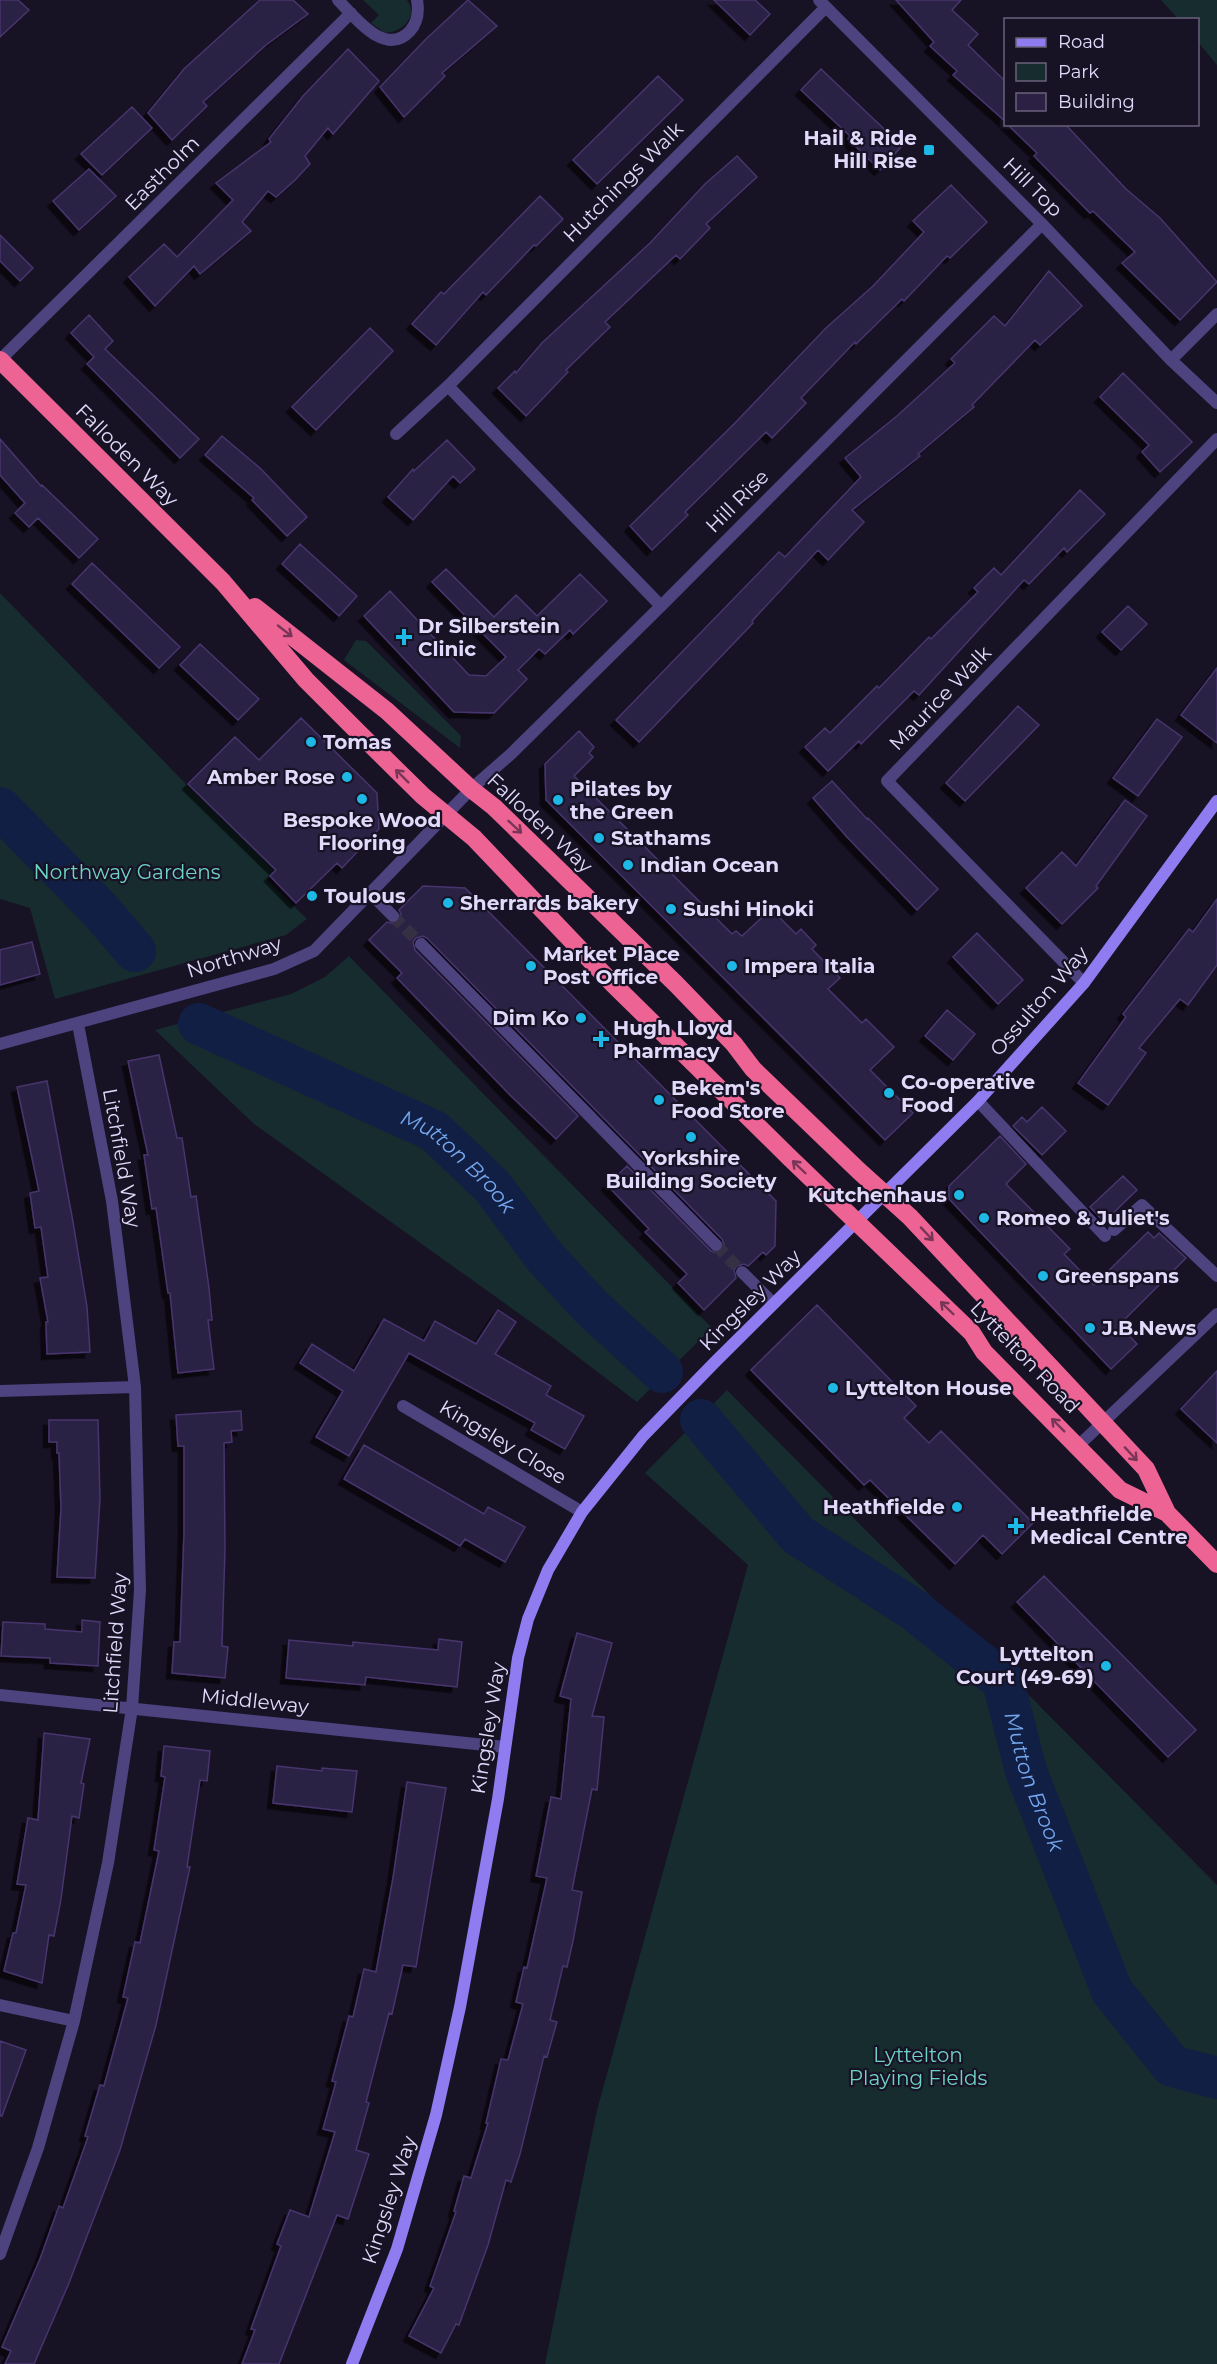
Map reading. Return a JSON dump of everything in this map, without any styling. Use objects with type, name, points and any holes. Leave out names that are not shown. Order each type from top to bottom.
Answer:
[{"type":"highway","name":"Falloden Way","points":[[0,360],[223,582],[306,680],[423,796],[452,808],[479,843],[613,984],[856,1222]]},
{"type":"highway","name":"Falloden Way","points":[[223,582],[387,711],[471,789],[494,807],[717,1027],[753,1069],[885,1194]]},
{"type":"highway","name":"Lyttelton Road","points":[[885,1194],[910,1217],[1146,1469],[1167,1513],[1217,1564]]},
{"type":"highway","name":"Lyttelton Road","points":[[856,1222],[972,1333],[984,1352],[1120,1490],[1167,1513]]},
{"type":"street","points":[[338,0],[371,32],[383,39],[394,40],[411,30],[417,20],[417,0]]},
{"type":"street","name":"Hill Top","points":[[823,3],[1042,224],[1172,360],[1217,403]]},
{"type":"street","name":"Hutchings Walk","points":[[396,434],[448,386],[823,3]]},
{"type":"street","name":"Eastholm","points":[[0,360],[351,13]]},
{"type":"street","name":"Hill Rise","points":[[452,808],[511,754],[661,606],[1042,224]]},
{"type":"street","points":[[1172,360],[1217,314]]},
{"type":"street","points":[[448,386],[661,606]]},
{"type":"street","name":"Maurice Walk","points":[[1084,983],[887,781],[1217,439]]},
{"type":"street","name":"Ossulton Way","points":[[870,1208],[978,1101],[1084,983],[1217,801]]},
{"type":"street","name":"Northway","points":[[0,1044],[274,969],[314,951],[452,808]]},
{"type":"street","points":[[371,894],[393,916]]},
{"type":"street","points":[[421,944],[716,1245]]},
{"type":"street","name":"Litchfield Way","points":[[0,2254],[38,2148],[74,2021],[108,1863],[132,1708],[140,1590],[135,1387],[112,1201],[78,1024]]},
{"type":"street","points":[[978,1101],[1110,1233],[1142,1205],[1217,1276]]},
{"type":"street","name":"Kingsley Way","points":[[352,2364],[397,2249],[436,2115],[460,2007],[505,1748],[518,1658],[528,1619],[548,1570],[582,1512],[650,1428],[870,1208]]},
{"type":"street","points":[[742,1272],[773,1303]]},
{"type":"street","points":[[1078,1446],[1217,1314]]},
{"type":"street","points":[[0,1391],[135,1387]]},
{"type":"street","name":"Kingsley Close","points":[[403,1406],[582,1512]]},
{"type":"street","name":"Middleway","points":[[0,1695],[505,1748]]},
{"type":"street","points":[[0,2005],[74,2021]]},
{"type":"green space","points":[[363,0],[407,0],[411,12],[410,18],[403,27],[385,33],[371,23],[379,15]]},
{"type":"green space","points":[[1161,0],[1217,0],[1217,65],[1199,43],[1199,18],[1177,18]]},
{"type":"green space","name":"Northway Gardens","points":[[0,593],[185,783],[275,869],[267,880],[307,919],[286,935],[55,999],[30,908],[0,899]]},
{"type":"green space","points":[[356,640],[366,641],[461,736],[460,748],[344,660]]},
{"type":"green space","points":[[349,956],[712,1328],[637,1402],[549,1335],[254,1124],[155,1030],[291,994],[325,977]]},
{"type":"green space","name":"Lyttelton Playing Fields","points":[[727,1390],[1217,1885],[1217,2364],[545,2364],[597,2110],[748,1565],[645,1473]]},
{"type":"building","points":[[0,0],[18,0],[29,10],[0,37]]},
{"type":"building","points":[[260,0],[293,0],[308,14],[266,45],[203,102],[207,106],[172,140],[148,113],[184,69]]},
{"type":"building","points":[[468,0],[497,26],[442,73],[445,76],[404,117],[380,87]]},
{"type":"building","points":[[714,0],[755,0],[770,14],[750,35]]},
{"type":"building","points":[[896,0],[961,0],[952,10],[978,34],[968,45],[1004,80],[1004,120],[953,75],[957,71],[930,46],[934,42]]},
{"type":"building","points":[[348,49],[379,81],[333,134],[328,128],[305,156],[310,164],[295,180],[276,197],[268,191],[242,222],[251,231],[200,274],[194,266],[155,306],[129,277],[164,244],[177,257],[233,200],[216,183],[271,142],[269,139],[303,96]]},
{"type":"building","points":[[821,69],[902,146],[880,170],[848,139],[850,136],[801,90]]},
{"type":"building","points":[[658,76],[683,100],[597,184],[573,160]]},
{"type":"building","points":[[132,107],[152,128],[102,175],[81,154]]},
{"type":"building","points":[[1009,126],[1067,126],[1126,189],[1160,218],[1217,282],[1180,320],[1122,263],[1135,252],[1093,211],[1090,213],[1034,156],[1037,153]]},
{"type":"building","points":[[737,156],[757,177],[706,224],[710,228],[680,259],[676,255],[605,322],[610,327],[566,370],[568,372],[526,416],[498,388],[515,371],[516,373],[542,343],[650,243],[705,184]]},
{"type":"building","points":[[89,169],[116,196],[79,230],[53,201]]},
{"type":"building","points":[[951,185],[987,222],[950,258],[947,256],[904,301],[902,299],[856,344],[855,342],[801,398],[806,403],[772,438],[766,432],[685,512],[688,515],[652,550],[630,526],[734,424],[826,328],[873,286],[924,232],[913,221]]},
{"type":"building","points":[[540,196],[563,219],[536,246],[534,245],[486,295],[483,292],[436,345],[412,324],[441,292],[444,294]]},
{"type":"building","points":[[0,235],[33,268],[20,281],[0,261]]},
{"type":"building","points":[[1049,271],[1082,306],[1040,345],[1035,340],[972,405],[974,407],[918,454],[920,456],[852,510],[864,522],[828,560],[818,550],[752,621],[753,623],[639,742],[616,720],[779,552],[785,557],[861,477],[845,458],[897,416],[955,363],[951,359],[994,316],[1005,326]]},
{"type":"building","points":[[89,315],[113,341],[105,349],[199,439],[180,458],[87,364],[94,357],[71,333]]},
{"type":"building","points":[[370,328],[393,351],[316,430],[292,407]]},
{"type":"building","points":[[1123,373],[1192,442],[1160,472],[1142,452],[1149,445],[1100,397]]},
{"type":"building","points":[[222,436],[261,469],[307,517],[287,536],[252,500],[254,498],[205,455]]},
{"type":"building","points":[[0,439],[41,486],[98,539],[79,558],[38,518],[29,527],[15,513],[25,503],[0,475]]},
{"type":"building","points":[[447,440],[475,469],[460,483],[453,476],[413,520],[388,497],[413,469],[414,471]]},
{"type":"building","points":[[1080,490],[1105,514],[1067,552],[1064,548],[1029,584],[1024,580],[919,695],[914,691],[861,744],[859,741],[828,771],[805,747],[825,728],[830,733],[877,686],[879,688],[929,637],[931,639],[978,592],[974,588],[994,568],[1001,575]]},
{"type":"building","points":[[300,544],[357,596],[339,616],[282,564]]},
{"type":"building","points":[[92,563],[180,647],[159,668],[72,584]]},
{"type":"building","points":[[446,569],[494,617],[516,595],[537,616],[580,574],[607,601],[573,634],[570,630],[545,654],[539,649],[518,670],[527,679],[494,713],[454,712],[364,616],[390,591],[469,675],[486,676],[506,657],[432,582]]},
{"type":"building","points":[[1128,606],[1147,624],[1121,650],[1102,632]]},
{"type":"building","points":[[200,644],[259,699],[238,720],[180,665]]},
{"type":"building","points":[[1217,668],[1217,743],[1181,715]]},
{"type":"building","points":[[1018,706],[1039,725],[965,801],[946,783]]},
{"type":"building","points":[[301,718],[377,793],[379,829],[342,868],[337,863],[296,903],[270,876],[276,870],[188,784],[235,737],[259,760]]},
{"type":"building","points":[[1157,719],[1182,737],[1138,796],[1113,778]]},
{"type":"building","points":[[579,731],[594,747],[589,753],[593,757],[574,776],[732,934],[736,931],[742,936],[771,909],[796,934],[801,929],[816,945],[812,949],[840,978],[828,989],[862,1023],[866,1019],[894,1047],[870,1070],[913,1113],[885,1140],[546,800],[545,764]]},
{"type":"building","points":[[832,781],[938,889],[917,910],[813,798]]},
{"type":"building","points":[[1125,800],[1147,816],[1096,886],[1098,888],[1062,924],[1026,888],[1062,852],[1076,866]]},
{"type":"building","points":[[423,886],[465,888],[776,1201],[775,1246],[766,1255],[763,1252],[748,1266],[744,1264],[737,1266],[734,1270],[736,1278],[704,1310],[678,1283],[687,1274],[645,1232],[649,1229],[607,1185],[627,1166],[711,1251],[717,1253],[722,1250],[724,1244],[722,1239],[427,938],[423,936],[416,938],[413,942],[415,950],[578,1116],[556,1139],[511,1096],[397,978],[402,973],[369,940],[387,922],[395,924],[399,921],[401,914],[399,910]]},
{"type":"building","points":[[1217,899],[1217,965],[1188,1005],[1180,999],[1139,1048],[1146,1053],[1108,1105],[1078,1083],[1126,1017],[1123,1014],[1189,929],[1193,932]]},
{"type":"building","points":[[977,933],[1023,980],[998,1004],[953,957]]},
{"type":"building","points":[[32,942],[40,974],[0,985],[0,950]]},
{"type":"building","points":[[947,1010],[975,1034],[953,1060],[925,1036]]},
{"type":"building","points":[[159,1055],[177,1138],[182,1138],[191,1197],[196,1196],[209,1288],[212,1320],[208,1320],[214,1369],[178,1373],[170,1293],[168,1293],[156,1208],[152,1209],[144,1155],[148,1155],[128,1061]]},
{"type":"building","points":[[47,1081],[87,1307],[90,1352],[47,1354],[46,1322],[48,1322],[40,1278],[48,1277],[41,1227],[35,1228],[30,1193],[39,1191],[17,1087]]},
{"type":"building","points":[[1042,1107],[1066,1131],[1042,1155],[1013,1126],[1022,1117],[1027,1122]]},
{"type":"building","points":[[1000,1136],[1026,1164],[1006,1184],[1070,1249],[1064,1254],[1094,1285],[1148,1232],[1154,1238],[1159,1233],[1186,1258],[1119,1325],[1137,1344],[1111,1369],[949,1199],[949,1186]]},
{"type":"building","points":[[1123,1176],[1137,1190],[1104,1222],[1090,1207]]},
{"type":"building","points":[[817,1305],[916,1406],[904,1418],[929,1443],[941,1431],[1033,1523],[1002,1554],[983,1535],[955,1564],[870,1480],[864,1485],[751,1370]]},
{"type":"building","points":[[498,1310],[516,1322],[495,1354],[551,1386],[546,1395],[584,1416],[565,1449],[531,1430],[535,1423],[409,1353],[349,1456],[316,1437],[343,1391],[300,1363],[312,1344],[354,1371],[384,1319],[424,1341],[435,1321],[476,1344]]},
{"type":"building","points":[[1217,1371],[1217,1443],[1181,1409]]},
{"type":"building","points":[[241,1411],[242,1430],[231,1431],[232,1442],[224,1443],[225,1549],[222,1646],[228,1647],[225,1678],[172,1673],[174,1642],[180,1642],[184,1533],[184,1446],[178,1446],[176,1415]]},
{"type":"building","points":[[49,1420],[98,1420],[100,1499],[95,1578],[57,1577],[61,1508],[59,1453],[57,1453],[57,1442],[49,1442]]},
{"type":"building","points":[[364,1445],[484,1514],[488,1507],[525,1527],[505,1562],[465,1539],[460,1546],[344,1479]]},
{"type":"building","name":"Lyttelton Court (49-69)","points":[[1044,1576],[1196,1730],[1168,1757],[1017,1602]]},
{"type":"building","points":[[82,1620],[100,1622],[98,1666],[50,1663],[50,1658],[1,1656],[3,1622],[45,1624],[45,1629],[82,1632]]},
{"type":"building","points":[[577,1633],[612,1643],[592,1716],[604,1717],[597,1790],[592,1789],[572,1890],[582,1892],[573,1941],[567,1967],[563,1966],[550,2020],[557,2022],[547,2057],[544,2056],[520,2154],[511,2182],[506,2180],[488,2245],[459,2325],[456,2324],[441,2353],[409,2336],[434,2288],[430,2286],[456,2212],[454,2211],[464,2176],[471,2178],[488,2123],[486,2123],[501,2059],[508,2060],[523,2004],[516,2002],[524,1967],[527,1968],[547,1878],[536,1876],[551,1797],[561,1799],[571,1699],[560,1696]]},
{"type":"building","points":[[439,1639],[462,1642],[457,1687],[366,1677],[365,1685],[286,1678],[289,1640],[353,1646],[353,1642],[438,1650]]},
{"type":"building","points":[[44,1733],[90,1739],[81,1783],[84,1784],[79,1818],[72,1816],[61,1899],[54,1936],[49,1935],[42,1983],[4,1971],[13,1933],[16,1933],[26,1885],[17,1884],[28,1818],[38,1820]]},
{"type":"building","points":[[164,1746],[210,1751],[207,1781],[200,1780],[187,1867],[190,1867],[156,2025],[120,2150],[69,2283],[34,2364],[5,2364],[11,2351],[2,2347],[40,2259],[59,2206],[63,2208],[88,2137],[85,2136],[100,2085],[104,2086],[128,1998],[123,1997],[135,1942],[140,1943],[159,1851],[154,1850],[165,1777],[161,1776]]},
{"type":"building","points":[[277,1766],[322,1771],[322,1768],[357,1771],[352,1812],[273,1803]]},
{"type":"building","points":[[407,1782],[446,1788],[416,1967],[403,1965],[392,2014],[389,2013],[366,2102],[369,2103],[356,2150],[369,2154],[348,2219],[337,2215],[279,2364],[242,2364],[255,2330],[251,2329],[281,2246],[277,2244],[290,2210],[309,2217],[335,2132],[323,2129],[336,2082],[332,2081],[349,2016],[353,2017],[364,1969],[376,1972]]},
{"type":"building","points":[[0,2041],[26,2050],[2,2116],[0,2116]]},
{"type":"waterway","name":"Mutton Brook","points":[[0,808],[99,909],[135,951]]},
{"type":"waterway","name":"Mutton Brook","points":[[199,1024],[434,1131],[492,1186],[544,1256],[591,1307],[662,1372]]},
{"type":"waterway","name":"Mutton Brook","points":[[701,1420],[798,1535],[914,1610],[1003,1681],[1026,1771],[1112,1991],[1172,2066],[1217,2078]]},
{"type":"tunnel","points":[[393,916],[421,944]]},
{"type":"tunnel","points":[[716,1245],[742,1272]]},
{"type":"place","name":"Hail & Ride Hill Rise","points":[[929,150]]},
{"type":"place","name":"Dr Silberstein Clinic","points":[[404,637]]},
{"type":"place","name":"Tomas","points":[[311,742]]},
{"type":"place","name":"Amber Rose","points":[[347,777]]},
{"type":"place","name":"Bespoke Wood Flooring","points":[[362,799]]},
{"type":"place","name":"Pilates by the Green","points":[[558,800]]},
{"type":"place","name":"Stathams","points":[[599,838]]},
{"type":"place","name":"Indian Ocean","points":[[628,865]]},
{"type":"place","name":"Toulous","points":[[312,896]]},
{"type":"place","name":"Sherrards bakery","points":[[448,903]]},
{"type":"place","name":"Sushi Hinoki","points":[[671,909]]},
{"type":"place","name":"Market Place Post Office","points":[[531,966]]},
{"type":"place","name":"Impera Italia","points":[[732,966]]},
{"type":"place","name":"Dim Ko","points":[[581,1018]]},
{"type":"place","name":"Hugh Lloyd Pharmacy","points":[[601,1039]]},
{"type":"place","name":"Co-operative Food","points":[[889,1093]]},
{"type":"place","name":"Bekem's Food Store","points":[[659,1100]]},
{"type":"place","name":"Yorkshire Building Society","points":[[691,1137]]},
{"type":"place","name":"Kutchenhaus","points":[[959,1195]]},
{"type":"place","name":"Romeo & Juliet's","points":[[984,1218]]},
{"type":"place","name":"Greenspans","points":[[1043,1276]]},
{"type":"place","name":"J.B.News","points":[[1090,1328]]},
{"type":"place","name":"Lyttelton House","points":[[833,1388]]},
{"type":"place","name":"Heathfielde","points":[[957,1507]]},
{"type":"place","name":"Heathfielde Medical Centre","points":[[1016,1526]]},
{"type":"place","name":"Lyttelton Court (49-69)","points":[[1106,1666]]}]
